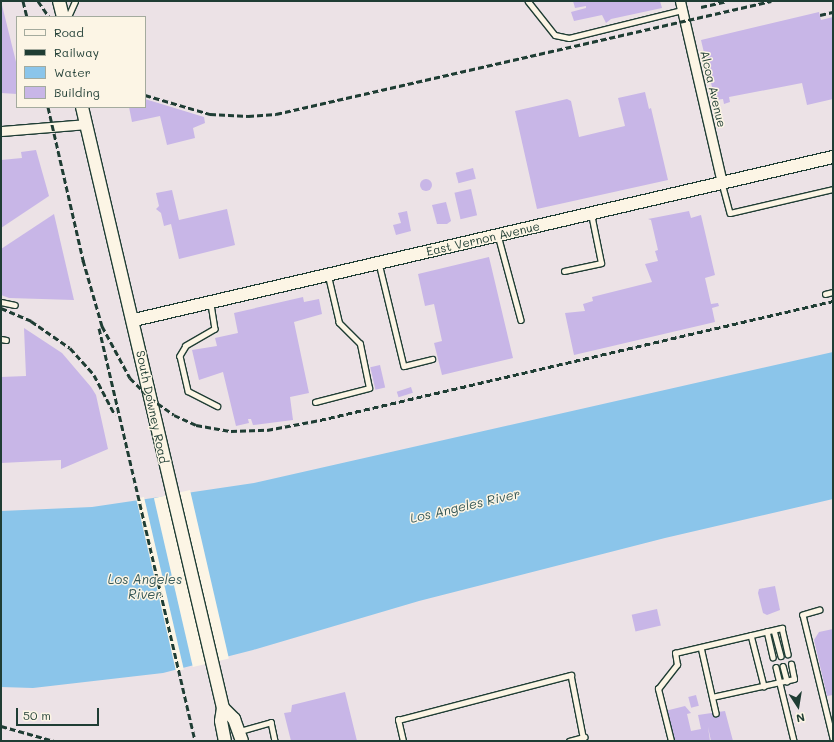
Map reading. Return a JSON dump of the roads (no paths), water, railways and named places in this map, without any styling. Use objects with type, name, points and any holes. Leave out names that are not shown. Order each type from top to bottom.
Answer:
[{"type":"street","points":[[59,1],[63,16]]},
{"type":"street","name":"Alcoa Avenue","points":[[681,5],[722,183]]},
{"type":"street","name":"South Downey Road","points":[[82,108],[134,320],[160,444],[223,708],[221,721],[225,741]]},
{"type":"street","points":[[1,131],[86,124]]},
{"type":"street","name":"East Vernon Avenue","points":[[134,320],[833,158]]},
{"type":"street","name":"South Downey Road","points":[[223,708],[234,719],[240,736]]},
{"type":"lane","points":[[68,16],[75,1]]},
{"type":"lane","points":[[528,1],[555,35],[569,38],[681,5]]},
{"type":"lane","points":[[722,183],[730,213],[833,189]]},
{"type":"lane","points":[[564,271],[601,262],[591,214]]},
{"type":"lane","points":[[498,235],[521,320]]},
{"type":"lane","points":[[379,263],[404,366],[432,359]]},
{"type":"lane","points":[[315,402],[369,388],[360,344],[339,323],[328,275]]},
{"type":"lane","points":[[825,294],[833,292]]},
{"type":"lane","points":[[1,302],[15,305]]},
{"type":"lane","points":[[210,302],[215,329],[186,346],[180,356],[188,391],[217,406]]},
{"type":"lane","points":[[820,610],[803,615],[833,738]]},
{"type":"lane","points":[[671,741],[658,689],[677,665],[675,653],[782,628],[788,654]]},
{"type":"lane","points":[[774,630],[781,656]]},
{"type":"lane","points":[[767,631],[773,657]]},
{"type":"lane","points":[[751,635],[764,686]]},
{"type":"lane","points":[[701,647],[716,713]]},
{"type":"lane","points":[[712,697],[794,679],[791,664]]},
{"type":"lane","points":[[783,666],[787,681]]},
{"type":"lane","points":[[776,668],[794,741]]},
{"type":"lane","points":[[403,741],[398,720],[571,675],[584,739],[568,741]]},
{"type":"lane","points":[[240,736],[271,722],[275,741]]},
{"type":"water","name":"Los Angeles River","points":[[833,352],[833,499],[665,538],[419,601],[253,650],[163,673],[33,688],[1,687],[1,511],[92,507],[254,483]]},
{"type":"railway","points":[[23,1],[27,16]]},
{"type":"railway","points":[[38,1],[48,16]]},
{"type":"railway","points":[[701,7],[727,1]]},
{"type":"railway","points":[[146,95],[210,114],[248,116],[276,114],[771,1]]},
{"type":"railway","points":[[820,15],[833,12]]},
{"type":"railway","points":[[48,108],[84,264]]},
{"type":"railway","points":[[83,260],[102,326],[130,378],[150,398],[174,415],[196,425],[231,431],[267,430],[320,420],[833,301]]},
{"type":"railway","points":[[1,308],[31,321],[70,348],[94,375],[115,415]]},
{"type":"railway","points":[[99,328],[195,741]]},
{"type":"railway","points":[[1,726],[54,741]]}]
